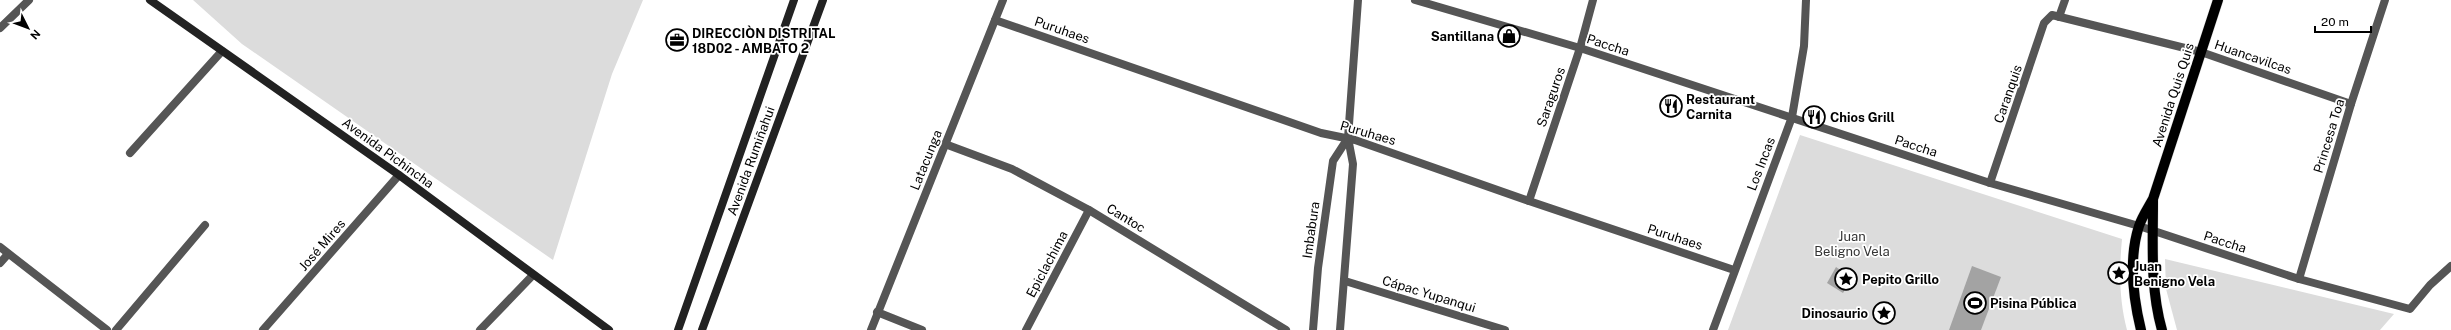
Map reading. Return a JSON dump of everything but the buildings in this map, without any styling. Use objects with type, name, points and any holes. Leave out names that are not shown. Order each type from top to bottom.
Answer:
[{"type":"main road","name":"Avenida Pichincha","points":[[150,0],[399,175],[609,330]]},
{"type":"main road","name":"Avenida Rumiñahui","points":[[678,330],[794,0]]},
{"type":"main road","name":"Avenida Rumiñahui","points":[[702,330],[823,0]]},
{"type":"main road","name":"Avenida Quis Quis","points":[[2141,330],[2133,296],[2139,226],[2153,199],[2218,0]]},
{"type":"main road","name":"Avenida Quis Quis","points":[[2153,199],[2152,274],[2155,306],[2162,330]]},
{"type":"street","points":[[0,28],[29,0]]},
{"type":"street","name":"Latacunga","points":[[871,330],[1003,0]]},
{"type":"street","name":"Imbabura","points":[[1340,330],[1353,164],[1348,138],[1358,0]]},
{"type":"street","name":"Paccha","points":[[1415,0],[1580,48],[1990,183],[2139,226],[2153,232],[2299,279],[2410,309],[2430,285],[2451,266]]},
{"type":"street","name":"Saraguros","points":[[1529,201],[1580,48],[1593,0]]},
{"type":"street","name":"Los Incas","points":[[1713,330],[1792,117],[1804,46],[1806,0]]},
{"type":"street","name":"Caranquis","points":[[1990,183],[2044,23],[2056,16],[2065,0]]},
{"type":"street","name":"Princesa Toa","points":[[2299,279],[2351,104],[2385,0]]},
{"type":"street","name":"Huancavilcas","points":[[2056,16],[2201,52],[2351,104]]},
{"type":"street","name":"Puruhaes","points":[[995,20],[1321,133],[1348,138],[1734,270]]},
{"type":"street","points":[[130,153],[222,51]]},
{"type":"street","name":"Imbabura","points":[[1313,330],[1318,268],[1333,161],[1348,138]]},
{"type":"street","name":"Cantoc","points":[[945,144],[1012,169],[1089,210],[1286,330]]},
{"type":"street","name":"José Mires","points":[[263,330],[399,175]]},
{"type":"street","name":"Epiclachima","points":[[1026,330],[1089,210]]},
{"type":"street","points":[[116,330],[205,225]]},
{"type":"street","points":[[0,247],[97,327],[107,330]]},
{"type":"street","points":[[0,263],[8,254]]},
{"type":"street","points":[[480,330],[533,274]]},
{"type":"street","name":"Cápac Yupanqui","points":[[1345,281],[1505,330]]},
{"type":"street","points":[[877,312],[922,330]]},
{"type":"green space","points":[[193,0],[643,0],[612,74],[553,260],[242,44]]},
{"type":"green space","name":"Juan Beligno Vela","points":[[1800,135],[2122,239],[2120,285],[2122,307],[2127,330],[1728,330]]},
{"type":"green space","points":[[2165,259],[2394,314],[2380,330],[2177,330],[2166,289]]},
{"type":"shaded area","name":"Pisina Pública","points":[[1972,266],[2001,277],[1981,330],[1949,330]]},
{"type":"shaded area","points":[[1836,267],[1852,278],[1843,293],[1827,283]]},
{"type":"place","name":"Santillana","points":[[1509,36]]},
{"type":"place","name":"DIRECCIÒN DISTRITAL 18D02 - AMBATO 2","points":[[677,40]]},
{"type":"place","name":"Restaurant Carnita","points":[[1671,106]]},
{"type":"place","name":"Chios Grill","points":[[1814,117]]},
{"type":"place","name":"Juan Benigno Vela","points":[[2119,273]]},
{"type":"place","name":"Pepito Grillo","points":[[1846,279]]},
{"type":"place","name":"Pisina Pública","points":[[1975,303]]},
{"type":"place","name":"Dinosaurio","points":[[1884,313]]}]
